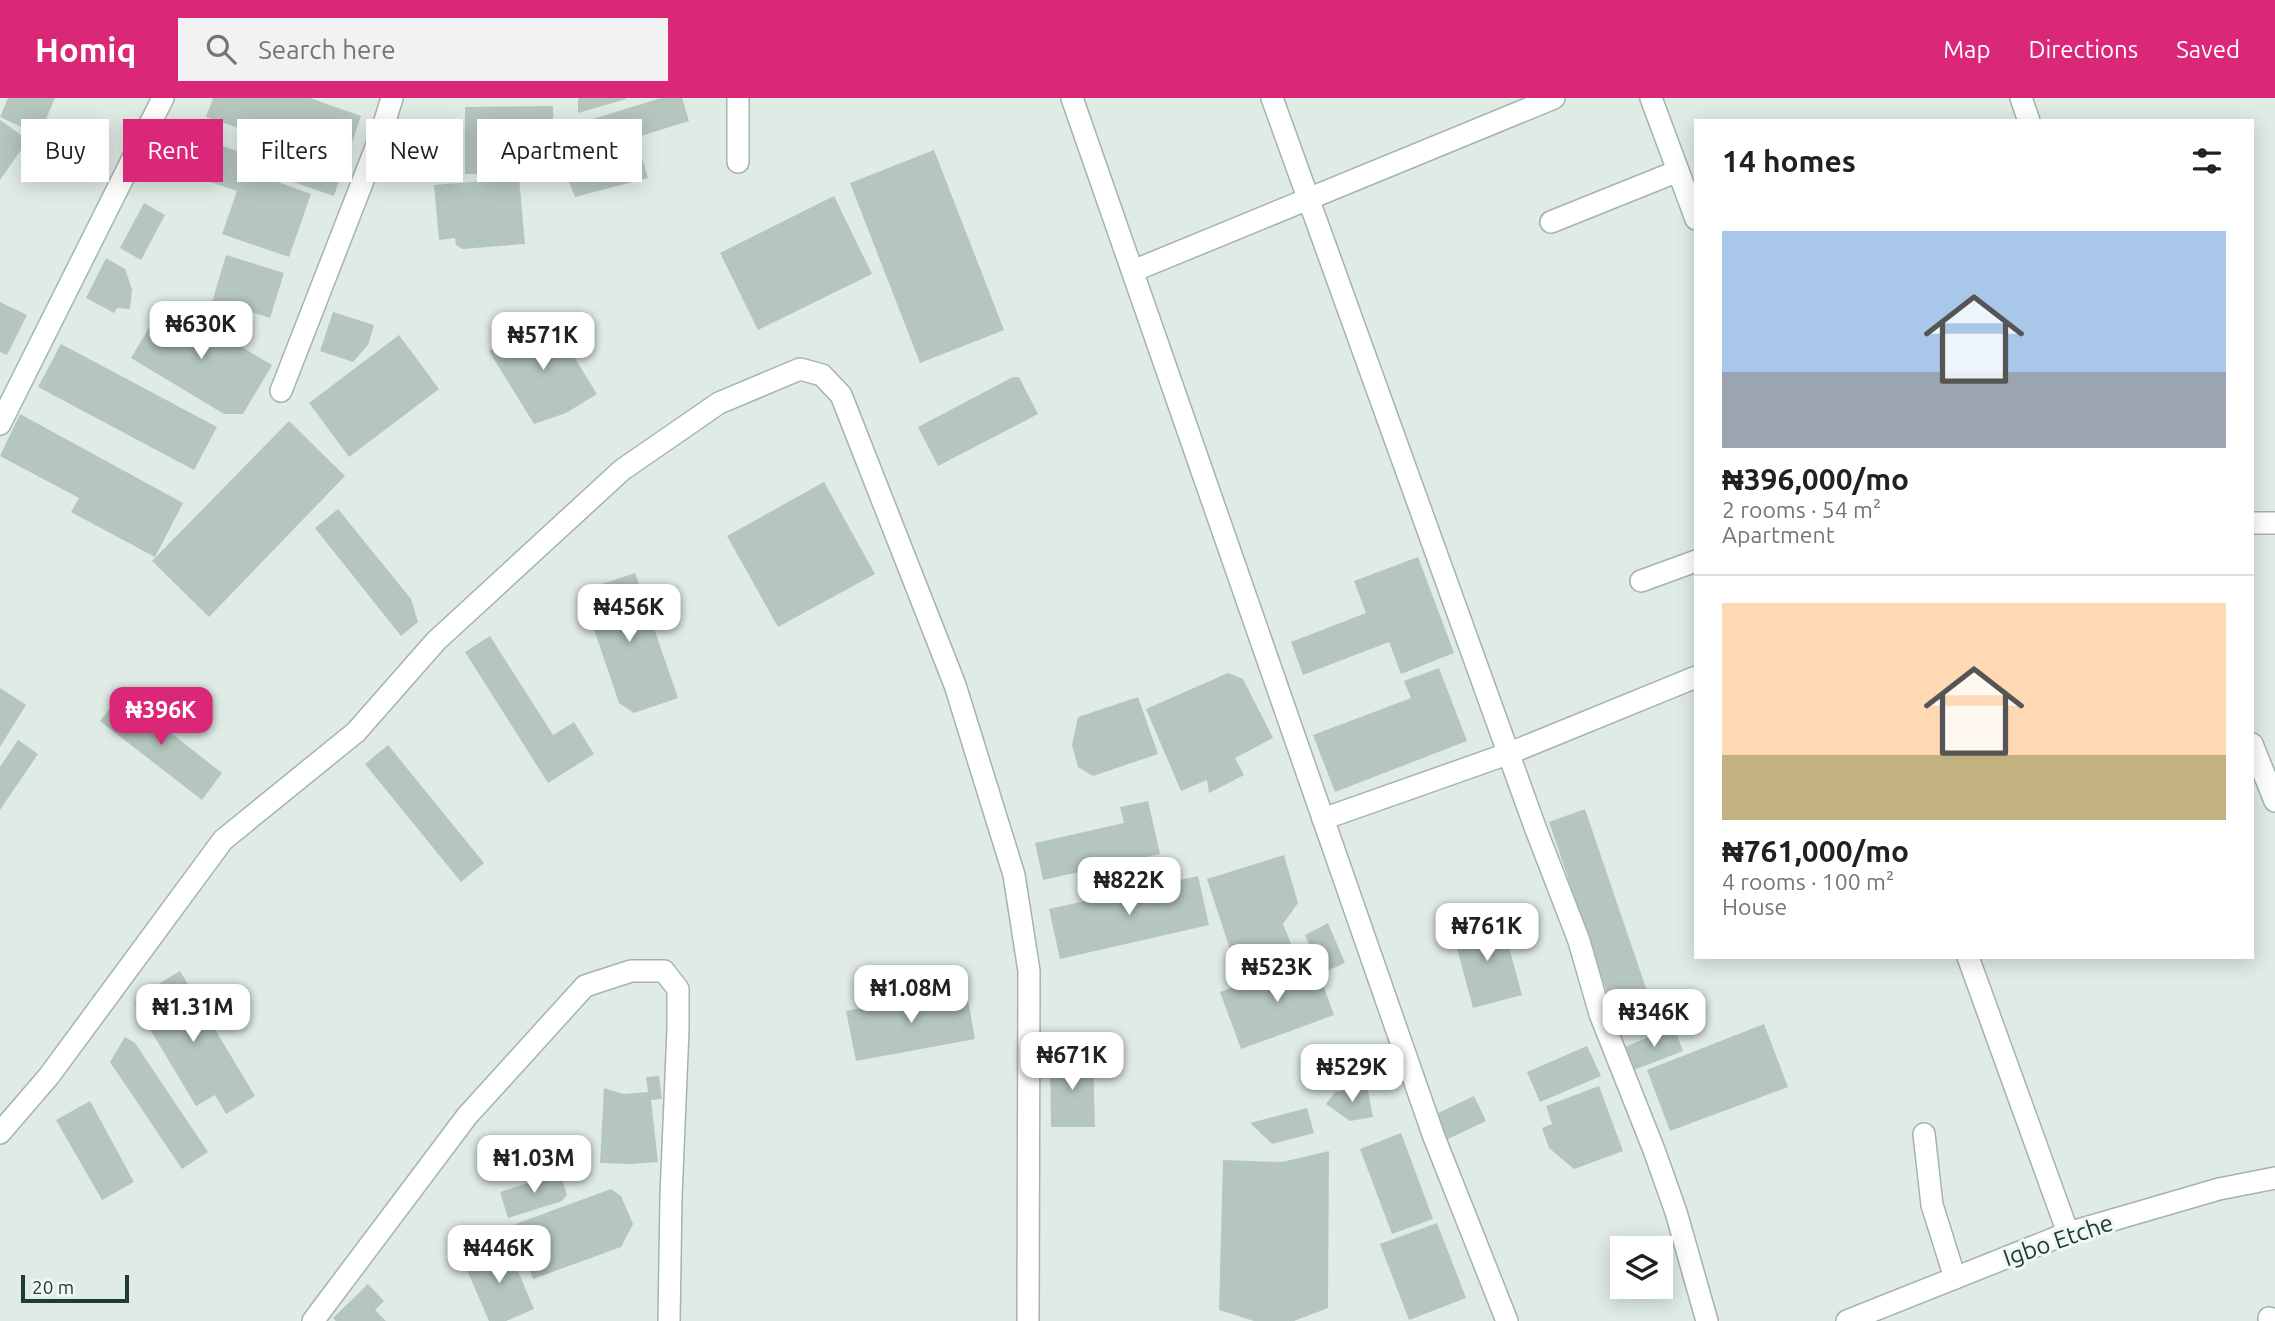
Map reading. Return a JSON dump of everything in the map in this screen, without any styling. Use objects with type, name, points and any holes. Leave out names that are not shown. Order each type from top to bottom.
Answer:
[{"type":"street","points":[[0,424],[163,98]]},
{"type":"street","points":[[281,391],[380,137],[392,98]]},
{"type":"street","points":[[738,98],[738,162]]},
{"type":"street","points":[[1072,98],[1434,1137],[1507,1321]]},
{"type":"street","points":[[1272,98],[1579,941],[1600,1014],[1671,1200],[1707,1321]]},
{"type":"street","points":[[1133,271],[1554,98]]},
{"type":"street","points":[[1651,98],[1694,214]]},
{"type":"street","points":[[2021,98],[2028,119]]},
{"type":"street","points":[[1551,222],[1678,171]]},
{"type":"street","points":[[0,1133],[49,1076],[223,840],[356,732],[436,641],[622,470],[719,403],[800,369],[822,375],[841,395],[955,685],[1014,875],[1029,971],[1028,1321]]},
{"type":"street","points":[[2254,523],[2275,523]]},
{"type":"street","points":[[1641,581],[1694,562]]},
{"type":"street","points":[[1323,819],[1510,753],[1694,678]]},
{"type":"street","points":[[2254,749],[2275,800]]},
{"type":"street","points":[[1969,959],[2068,1233]]},
{"type":"street","points":[[313,1321],[467,1116],[485,1096],[585,986],[631,971],[664,971],[678,989],[670,1321]]},
{"type":"street","points":[[1924,1134],[1931,1205],[1955,1278]]},
{"type":"street","name":"Igbo Etche","points":[[1847,1321],[2068,1233],[2219,1189],[2275,1178]]},
{"type":"building","points":[[8,98],[55,98],[46,119],[21,119],[21,127],[0,117]]},
{"type":"building","points":[[213,98],[310,98],[361,116],[352,143],[352,119],[237,119],[237,127],[223,123],[223,119],[206,117]]},
{"type":"building","points":[[578,98],[626,98],[626,99],[578,113]]},
{"type":"building","points":[[661,98],[682,98],[689,121],[642,136],[642,119],[593,119]]},
{"type":"building","points":[[553,106],[553,119],[477,119],[477,174],[465,174],[465,107]]},
{"type":"building","points":[[0,120],[21,135],[21,150],[0,180]]},
{"type":"building","points":[[223,146],[237,151],[237,182],[278,182],[311,194],[289,257],[222,234],[237,191],[210,182],[223,182]]},
{"type":"building","points":[[934,150],[1004,330],[920,363],[850,183]]},
{"type":"building","points":[[642,158],[648,178],[642,180]]},
{"type":"building","points":[[293,182],[339,182],[334,196]]},
{"type":"building","points":[[519,182],[525,244],[462,249],[456,245],[455,238],[439,240],[434,185]]},
{"type":"building","points":[[569,182],[633,182],[575,197]]},
{"type":"building","points":[[834,196],[872,274],[758,330],[720,253]]},
{"type":"building","points":[[144,203],[165,215],[141,260],[120,248]]},
{"type":"building","points":[[226,255],[284,273],[270,318],[240,308],[210,309]]},
{"type":"building","points":[[106,258],[125,269],[132,289],[130,309],[117,308],[114,313],[86,298]]},
{"type":"building","points":[[165,301],[272,365],[243,414],[224,414],[131,358]]},
{"type":"building","points":[[0,302],[27,315],[7,355],[0,352]]},
{"type":"building","points":[[333,312],[374,325],[368,345],[353,362],[320,351]]},
{"type":"building","points":[[548,315],[597,394],[566,413],[534,424],[489,351]]},
{"type":"building","points":[[399,335],[439,389],[349,457],[309,403]]},
{"type":"building","points":[[61,344],[217,427],[194,470],[38,387]]},
{"type":"building","points":[[1013,377],[1019,377],[1038,414],[938,466],[918,427]]},
{"type":"building","points":[[20,414],[183,503],[155,557],[71,512],[79,498],[0,456]]},
{"type":"building","points":[[289,421],[345,476],[209,617],[152,561]]},
{"type":"building","points":[[824,482],[875,574],[778,627],[727,536]]},
{"type":"building","points":[[338,509],[411,599],[418,622],[401,636],[315,528]]},
{"type":"building","points":[[1418,557],[1454,653],[1401,674],[1389,642],[1303,675],[1291,642],[1366,613],[1354,581]]},
{"type":"building","points":[[635,573],[678,698],[634,713],[619,703],[581,591]]},
{"type":"building","points":[[490,636],[553,735],[574,722],[594,754],[548,783],[465,652]]},
{"type":"building","points":[[1439,668],[1467,741],[1335,792],[1313,735],[1411,698],[1404,681]]},
{"type":"building","points":[[1228,673],[1243,679],[1273,738],[1235,758],[1244,775],[1209,793],[1207,780],[1181,791],[1146,709]]},
{"type":"building","points":[[0,688],[26,705],[0,747]]},
{"type":"building","points":[[121,694],[222,773],[202,800],[100,721]]},
{"type":"building","points":[[1138,697],[1158,754],[1093,776],[1078,767],[1072,745],[1078,717]]},
{"type":"building","points":[[18,740],[38,754],[0,810],[0,767]]},
{"type":"building","points":[[388,745],[484,863],[461,882],[365,764]]},
{"type":"building","points":[[1148,801],[1160,854],[1043,880],[1035,843],[1124,823],[1120,807]]},
{"type":"building","points":[[1585,809],[1649,997],[1613,1010],[1549,822]]},
{"type":"building","points":[[1284,855],[1298,903],[1283,924],[1298,961],[1241,983],[1207,879]]},
{"type":"building","points":[[1198,876],[1209,925],[1060,959],[1049,909]]},
{"type":"building","points":[[1501,918],[1522,995],[1473,1008],[1452,930]]},
{"type":"building","points":[[1328,923],[1345,963],[1322,973],[1305,935]]},
{"type":"building","points":[[1313,958],[1334,1015],[1241,1049],[1220,992]]},
{"type":"building","points":[[180,971],[255,1096],[226,1114],[215,1095],[196,1106],[135,1004],[150,989]]},
{"type":"building","points":[[966,989],[975,1039],[856,1061],[846,1011]]},
{"type":"building","points":[[1764,1024],[1788,1087],[1670,1131],[1647,1070]]},
{"type":"building","points":[[1674,1027],[1683,1051],[1634,1070],[1625,1047]]},
{"type":"building","points":[[125,1037],[135,1043],[208,1152],[182,1169],[110,1062]]},
{"type":"building","points":[[1587,1046],[1601,1076],[1540,1102],[1527,1072]]},
{"type":"building","points":[[1050,1057],[1093,1057],[1095,1127],[1051,1127]]},
{"type":"building","points":[[659,1076],[662,1099],[651,1100],[658,1162],[600,1163],[604,1088],[623,1094],[648,1092],[646,1077]]},
{"type":"building","points":[[1367,1086],[1373,1117],[1350,1121],[1326,1104],[1335,1092]]},
{"type":"building","points":[[1599,1086],[1623,1151],[1574,1169],[1549,1148],[1542,1128],[1552,1124],[1546,1106]]},
{"type":"building","points":[[1474,1096],[1486,1121],[1446,1140],[1434,1115]]},
{"type":"building","points":[[90,1101],[134,1182],[102,1200],[56,1120]]},
{"type":"building","points":[[1307,1108],[1314,1133],[1272,1144],[1250,1123]]},
{"type":"building","points":[[1401,1133],[1433,1219],[1392,1234],[1360,1149]]},
{"type":"building","points":[[1329,1151],[1328,1308],[1294,1321],[1254,1321],[1219,1310],[1223,1160],[1282,1162]]},
{"type":"building","points":[[560,1173],[567,1195],[562,1201],[508,1218],[500,1192]]},
{"type":"building","points":[[611,1189],[621,1196],[633,1224],[621,1247],[533,1279],[513,1225]]},
{"type":"building","points":[[1437,1223],[1466,1298],[1409,1320],[1380,1244]]},
{"type":"building","points":[[507,1245],[534,1309],[506,1321],[489,1321],[464,1263]]},
{"type":"building","points":[[368,1284],[384,1301],[375,1310],[386,1321],[336,1321],[333,1318]]}]
